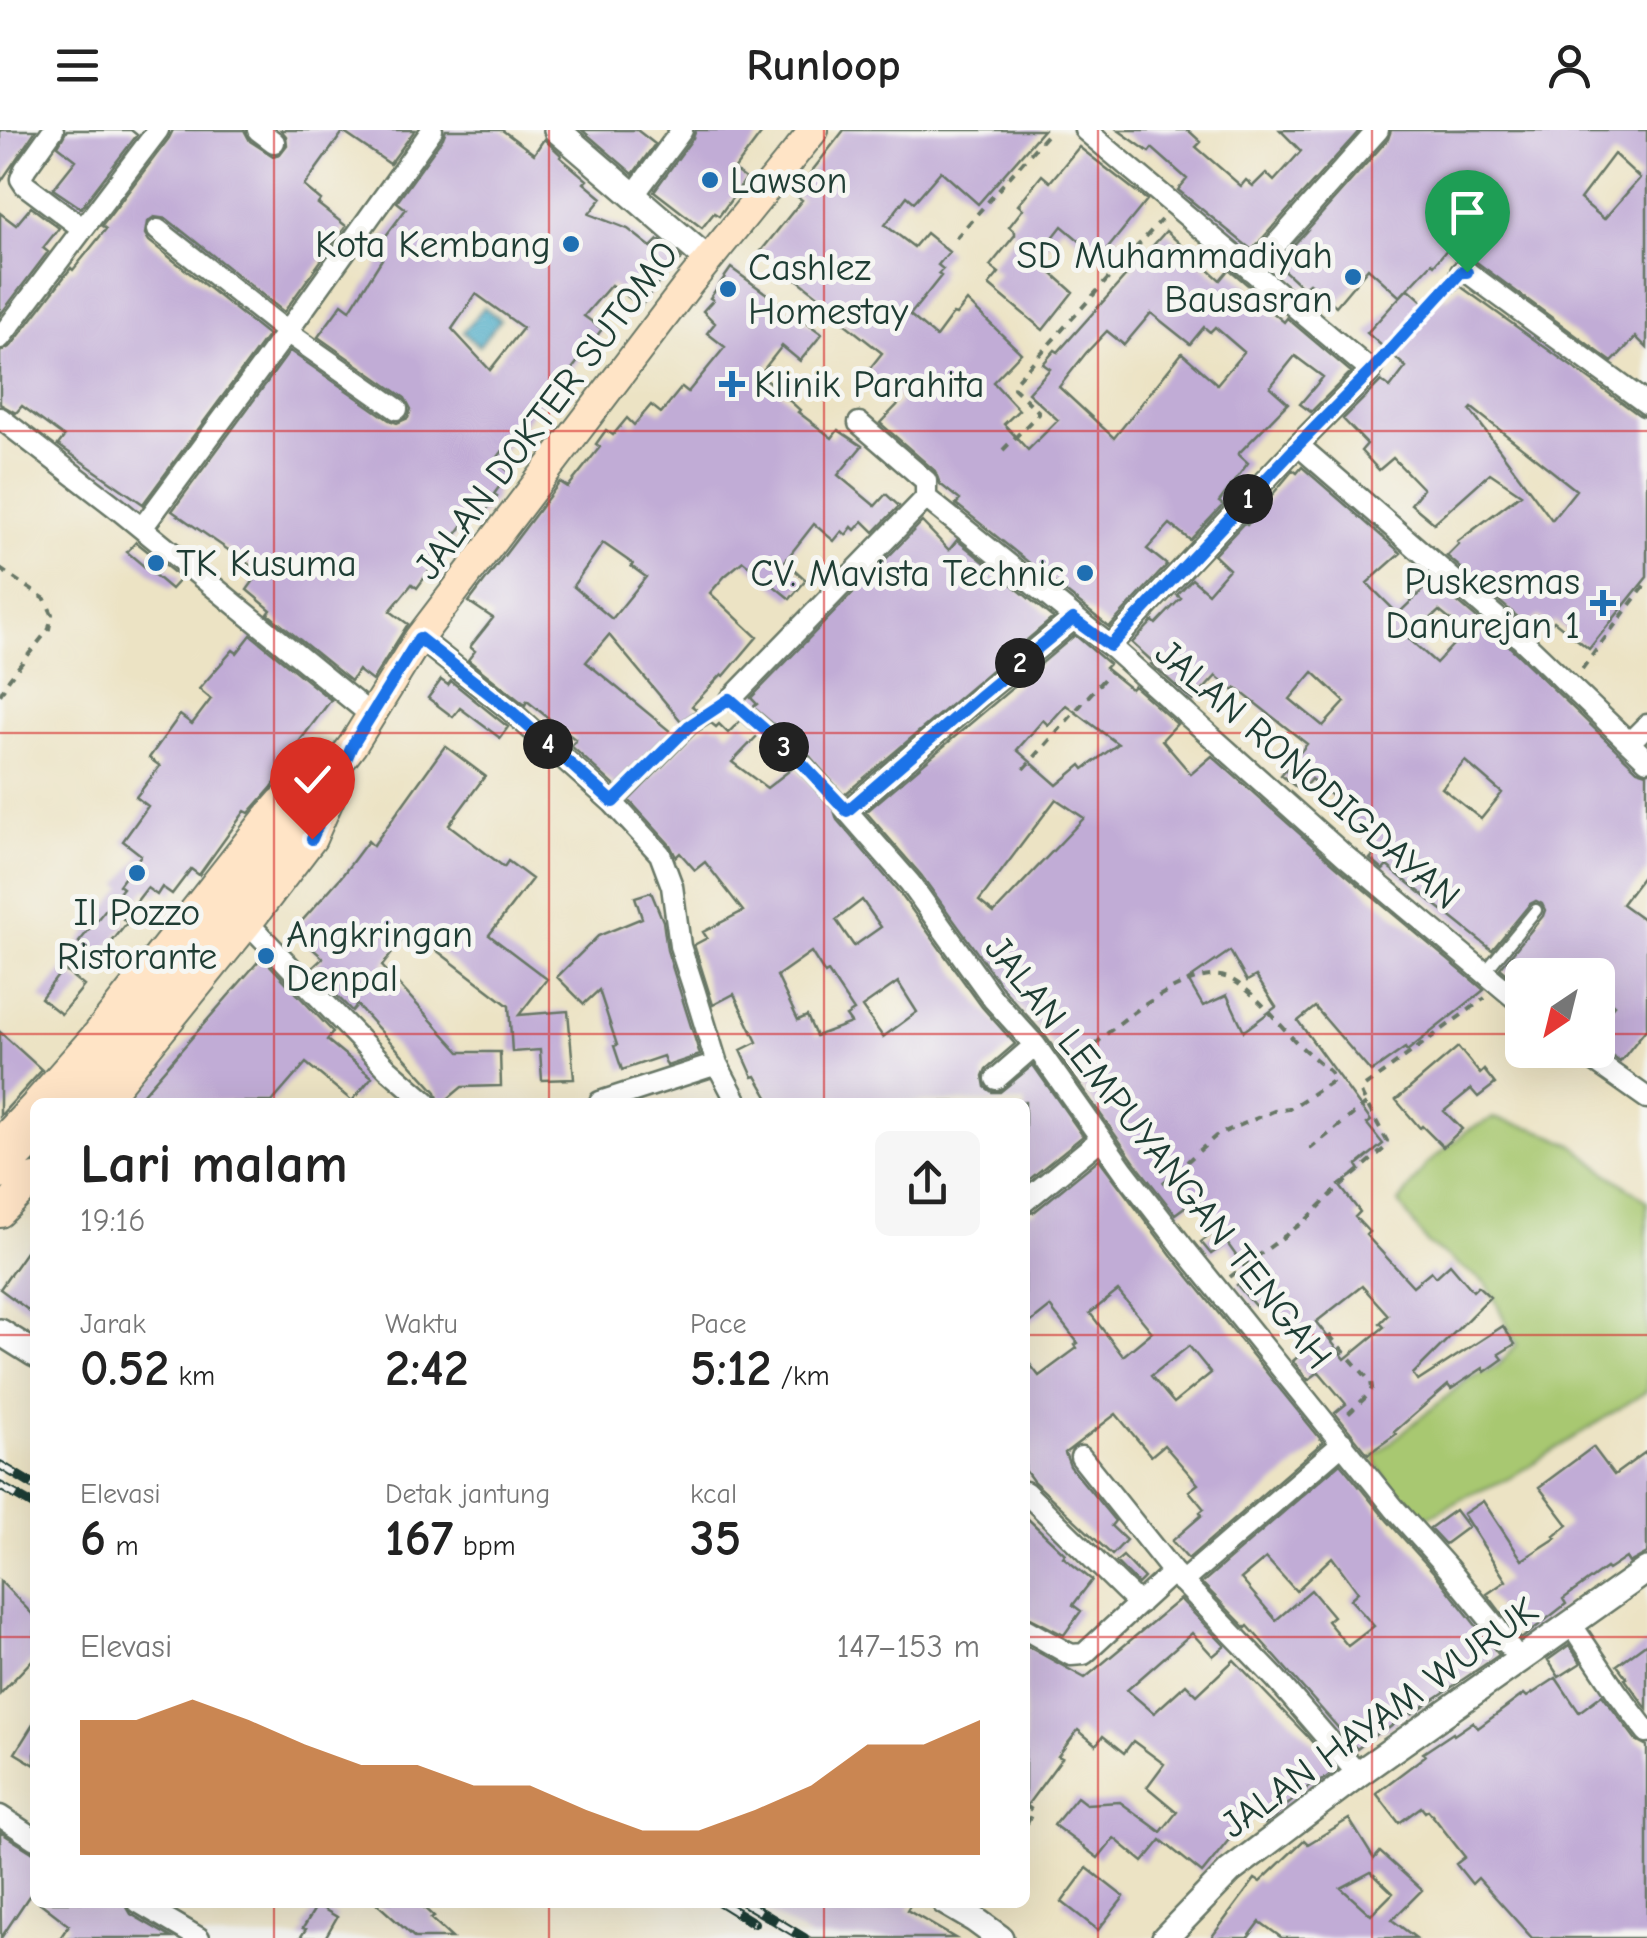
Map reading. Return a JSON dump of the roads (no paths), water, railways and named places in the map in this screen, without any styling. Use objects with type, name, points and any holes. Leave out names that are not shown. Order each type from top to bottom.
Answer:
[{"type":"main road","name":"JALAN DOKTER SUTOMO","points":[[73,1098],[210,932],[352,746],[419,638],[708,260],[814,130]]},
{"type":"main road","name":"JALAN DOKTER SUTOMO","points":[[106,1098],[312,839],[352,746]]},
{"type":"main road","name":"JALAN DOKTER SUTOMO","points":[[41,1098],[98,1033],[274,810],[352,746]]},
{"type":"main road","name":"JALAN DOKTER SUTOMO","points":[[0,1142],[30,1110]]},
{"type":"main road","points":[[0,1213],[30,1149]]},
{"type":"street","points":[[53,130],[21,179],[82,228]]},
{"type":"street","points":[[0,338],[158,130]]},
{"type":"street","points":[[142,528],[432,130]]},
{"type":"street","points":[[632,196],[682,130]]},
{"type":"street","points":[[1085,130],[1252,271],[1378,130]]},
{"type":"street","points":[[572,135],[632,196],[708,260]]},
{"type":"street","points":[[158,230],[287,332],[397,409]]},
{"type":"street","name":"JALAN RONODIGDAYAN","points":[[1252,271],[1371,371],[1298,445],[1116,652],[1346,856],[1505,990]]},
{"type":"street","points":[[1461,272],[1467,272],[1647,404]]},
{"type":"street","points":[[0,418],[371,714]]},
{"type":"street","points":[[730,699],[926,498],[926,481],[860,423]]},
{"type":"street","points":[[1298,445],[1440,566],[1647,760]]},
{"type":"street","points":[[926,498],[1116,652]]},
{"type":"street","points":[[847,811],[1073,619]]},
{"type":"street","points":[[419,638],[510,710],[613,802],[660,854],[672,886],[680,946],[717,1064],[734,1098]]},
{"type":"street","points":[[1629,743],[1647,726]]},
{"type":"street","name":"JALAN LEMPUYANGAN TENGAH","points":[[847,811],[910,883],[983,986],[1060,1078],[1145,1199],[1394,1508],[1460,1582],[1519,1660]]},
{"type":"street","points":[[248,923],[388,1070],[421,1098]]},
{"type":"street","points":[[996,1080],[1034,1045]]},
{"type":"street","points":[[612,1098],[717,1064]]},
{"type":"street","points":[[1604,1068],[1647,1098]]},
{"type":"street","points":[[1030,1197],[1102,1138]]},
{"type":"street","points":[[0,1332],[30,1351]]},
{"type":"street","points":[[1030,1632],[1071,1655],[1084,1654],[1337,1437]]},
{"type":"street","points":[[1081,1457],[1178,1577],[1276,1678],[1358,1774]]},
{"type":"street","points":[[1030,1497],[1139,1604]]},
{"type":"street","name":"JALAN HAYAM WURUK","points":[[1165,1938],[1230,1870],[1358,1774],[1647,1570]]},
{"type":"street","points":[[1571,1624],[1647,1732]]},
{"type":"street","points":[[0,1816],[30,1837]]},
{"type":"street","points":[[148,1908],[199,1938]]},
{"type":"street","points":[[955,1908],[1000,1938]]},
{"type":"lane","points":[[613,802],[689,726],[730,699]]},
{"type":"lane","name":"JALAN LEMPUYANGAN TENGAH","points":[[730,699],[799,760],[847,811]]},
{"type":"lane","points":[[1493,980],[1536,910]]},
{"type":"water","points":[[484,307],[500,320],[479,346],[463,332]]},
{"type":"railway","points":[[0,1465],[30,1483]]},
{"type":"railway","points":[[0,1486],[30,1503]]},
{"type":"railway","points":[[730,1908],[754,1923]]},
{"type":"railway","points":[[754,1908],[804,1938]]},
{"type":"place","name":"Lawson","points":[[710,180]]},
{"type":"place","name":"Kota Kembang","points":[[571,244]]},
{"type":"place","name":"SD Muhammadiyah Bausasran","points":[[1353,277]]},
{"type":"place","name":"Cashlez Homestay","points":[[728,289]]},
{"type":"place","name":"Klinik Parahita","points":[[732,384]]},
{"type":"place","name":"TK Kusuma","points":[[156,563]]},
{"type":"place","name":"CV. Mavista Technic","points":[[1085,573]]},
{"type":"place","name":"Puskesmas Danurejan 1","points":[[1603,603]]},
{"type":"place","name":"Il Pozzo Ristorante","points":[[137,873]]},
{"type":"place","name":"Angkringan Denpal","points":[[266,956]]}]
